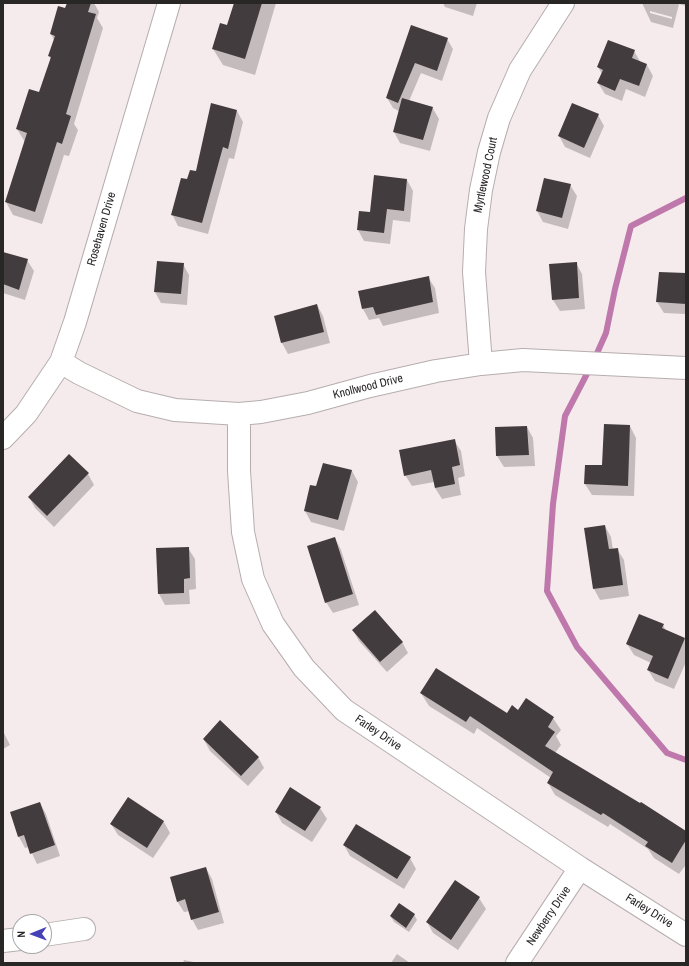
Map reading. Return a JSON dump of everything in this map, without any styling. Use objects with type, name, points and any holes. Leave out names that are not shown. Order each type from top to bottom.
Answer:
[{"type":"street","name":"Rosehaven Drive","points":[[3,438],[26,414],[61,362],[75,322],[169,3]]},
{"type":"street","name":"Myrtlewood Court","points":[[481,364],[474,272],[476,229],[481,190],[489,152],[500,118],[520,70],[563,3]]},
{"type":"street","name":"Knollwood Drive","points":[[61,362],[79,374],[112,390],[143,402],[175,410],[239,414],[262,412],[308,403],[370,386],[436,371],[481,364],[523,360],[686,368]]},
{"type":"street","name":"Farley Drive","points":[[239,414],[239,471],[243,532],[253,579],[273,624],[304,668],[344,710],[580,868],[686,935]]},
{"type":"street","name":"Newberry Drive","points":[[517,963],[580,868]]},
{"type":"street","points":[[52,934],[84,929]]},
{"type":"building","points":[[67,3],[91,3],[88,12],[96,14],[66,114],[71,116],[62,144],[57,142],[35,212],[5,202],[27,133],[16,129],[29,89],[39,92],[51,57],[48,56],[55,36],[50,34],[58,6],[65,8]]},
{"type":"building","points":[[234,3],[262,3],[245,59],[212,49],[220,23],[227,25]]},
{"type":"building","points":[[411,25],[448,38],[437,71],[415,63],[398,103],[386,98]]},
{"type":"building","points":[[608,40],[635,50],[632,58],[647,64],[639,86],[620,79],[615,91],[597,83],[603,70],[597,67]]},
{"type":"building","points":[[402,98],[433,107],[423,140],[393,132]]},
{"type":"building","points":[[211,103],[237,110],[228,149],[223,147],[202,223],[171,215],[181,178],[187,179],[190,170],[196,171]]},
{"type":"building","points":[[572,103],[599,114],[584,148],[558,136]]},
{"type":"building","points":[[374,175],[407,179],[404,211],[387,209],[384,233],[357,230],[359,211],[370,212]]},
{"type":"building","points":[[544,178],[571,184],[562,218],[536,211]]},
{"type":"building","points":[[3,252],[28,259],[19,290],[3,284]]},
{"type":"building","points":[[157,261],[184,263],[181,294],[154,292]]},
{"type":"building","points":[[577,262],[579,298],[552,300],[549,264]]},
{"type":"building","points":[[659,272],[686,273],[686,304],[656,302]]},
{"type":"building","points":[[429,276],[433,302],[376,315],[373,307],[362,309],[358,291]]},
{"type":"building","points":[[317,304],[324,332],[281,343],[274,316]]},
{"type":"building","points":[[604,424],[630,425],[628,486],[584,484],[585,465],[602,465]]},
{"type":"building","points":[[527,426],[529,455],[496,456],[495,427]]},
{"type":"building","points":[[455,439],[460,465],[452,467],[455,484],[435,488],[431,470],[404,476],[399,450]]},
{"type":"building","points":[[69,454],[89,473],[47,516],[28,497]]},
{"type":"building","points":[[323,463],[352,470],[338,520],[304,511],[310,485],[316,486]]},
{"type":"building","points":[[605,525],[609,549],[618,548],[623,585],[593,589],[584,528]]},
{"type":"building","points":[[335,537],[353,594],[325,603],[307,546]]},
{"type":"building","points":[[189,547],[190,578],[184,579],[184,593],[158,594],[156,548]]},
{"type":"building","points":[[375,610],[403,642],[380,662],[352,630]]},
{"type":"building","points":[[639,614],[664,624],[662,628],[685,638],[668,679],[647,670],[653,656],[626,644]]},
{"type":"building","points":[[436,668],[507,713],[512,705],[518,710],[526,698],[554,717],[548,727],[555,732],[545,746],[640,803],[641,802],[686,831],[686,840],[672,863],[645,846],[648,842],[603,813],[601,815],[547,783],[553,772],[470,716],[466,722],[420,693]]},
{"type":"building","points":[[220,720],[259,757],[241,776],[203,739]]},
{"type":"building","points":[[290,787],[321,807],[305,831],[275,812]]},
{"type":"building","points":[[128,797],[164,821],[147,848],[110,824]]},
{"type":"building","points":[[40,802],[55,845],[30,854],[24,835],[18,837],[10,812]]},
{"type":"building","points":[[356,824],[411,857],[397,879],[343,845]]},
{"type":"building","points":[[206,867],[219,912],[191,920],[185,899],[177,902],[170,877]]},
{"type":"building","points":[[455,880],[480,897],[451,940],[426,922]]},
{"type":"building","points":[[399,903],[415,914],[406,928],[390,916]]},
{"type":"waterway","points":[[594,360],[606,333],[615,289],[631,226],[686,198]]},
{"type":"waterway","points":[[590,368],[565,416],[553,504],[547,591],[577,647],[667,753],[686,760]]}]
